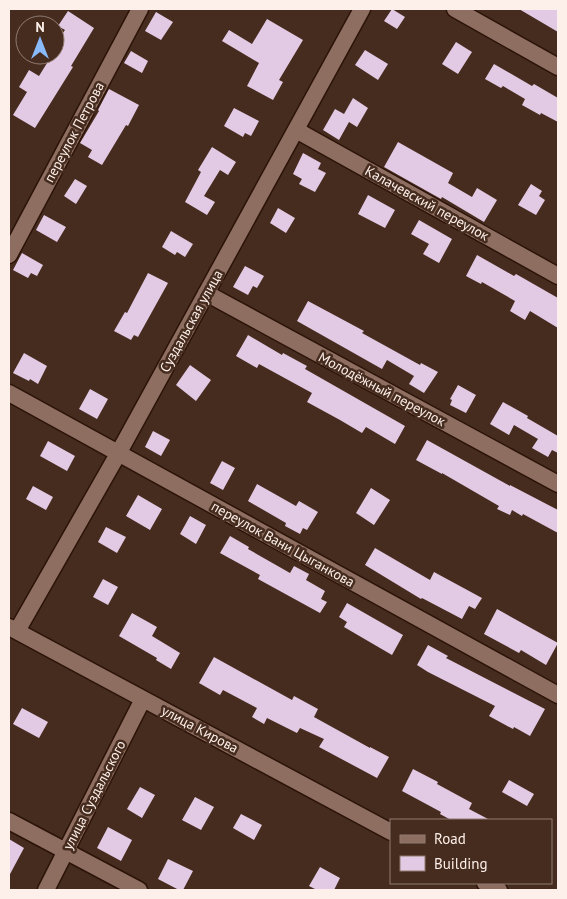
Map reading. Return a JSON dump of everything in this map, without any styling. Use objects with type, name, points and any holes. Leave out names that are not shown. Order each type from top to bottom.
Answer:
[{"type":"street","name":"переулок Петрова","points":[[9,255],[140,9]]},
{"type":"street","name":"Суздальская улица","points":[[13,629],[118,454],[362,9]]},
{"type":"street","points":[[455,9],[558,67]]},
{"type":"street","name":"Калачевский переулок","points":[[296,130],[558,276]]},
{"type":"street","name":"Молодёжный переулок","points":[[206,293],[558,484]]},
{"type":"street","name":"переулок Вани Цыганкова","points":[[9,393],[558,695]]},
{"type":"street","name":"улица Кирова","points":[[13,629],[390,831]]},
{"type":"street","name":"улица Суздальского","points":[[46,890],[143,699]]},
{"type":"street","points":[[9,821],[139,890]]},
{"type":"street","points":[[487,884],[499,890]]},
{"type":"building","points":[[392,9],[405,17],[397,29],[384,21]]},
{"type":"building","points":[[519,9],[558,9],[558,32]]},
{"type":"building","points":[[68,11],[94,28],[71,66],[73,67],[35,128],[13,115],[27,92],[19,87],[29,70],[39,76],[46,65],[65,65],[65,16]]},
{"type":"building","points":[[156,12],[173,22],[161,40],[145,31]]},
{"type":"building","points":[[267,19],[303,40],[279,80],[283,82],[273,100],[247,86],[259,63],[222,41],[229,30],[252,44]]},
{"type":"building","points":[[456,42],[472,52],[458,74],[442,64]]},
{"type":"building","points":[[365,50],[388,64],[378,80],[355,65]]},
{"type":"building","points":[[131,51],[148,61],[142,73],[124,63]]},
{"type":"building","points":[[494,64],[532,86],[534,84],[558,98],[558,122],[522,105],[525,99],[503,86],[501,88],[485,79]]},
{"type":"building","points":[[109,89],[139,105],[128,126],[126,125],[102,165],[88,157],[92,150],[80,143],[99,111]]},
{"type":"building","points":[[353,98],[368,108],[357,127],[349,122],[339,140],[323,130],[335,109],[344,114]]},
{"type":"building","points":[[234,108],[259,121],[251,136],[245,133],[243,137],[224,126]]},
{"type":"building","points":[[398,142],[453,173],[448,183],[472,197],[477,188],[497,200],[484,222],[442,197],[441,199],[384,167]]},
{"type":"building","points":[[212,147],[236,162],[228,175],[220,170],[204,196],[215,202],[207,215],[185,202],[201,172],[198,170]]},
{"type":"building","points":[[303,153],[321,163],[318,169],[326,173],[315,192],[299,184],[302,179],[293,174]]},
{"type":"building","points":[[75,179],[87,186],[76,204],[64,196]]},
{"type":"building","points":[[531,184],[542,191],[539,196],[545,200],[536,215],[518,205]]},
{"type":"building","points":[[368,195],[395,210],[385,228],[358,214]]},
{"type":"building","points":[[278,208],[295,218],[286,233],[270,223]]},
{"type":"building","points":[[44,215],[66,227],[57,242],[36,230]]},
{"type":"building","points":[[419,220],[452,239],[439,263],[423,254],[429,244],[411,234]]},
{"type":"building","points":[[171,231],[193,244],[185,257],[177,252],[175,255],[162,247]]},
{"type":"building","points":[[22,253],[43,265],[37,276],[31,273],[28,278],[13,270]]},
{"type":"building","points":[[477,255],[514,276],[516,274],[558,298],[558,328],[530,311],[525,320],[510,311],[515,301],[482,282],[481,284],[466,276]]},
{"type":"building","points":[[245,266],[264,276],[257,288],[253,286],[248,295],[233,287]]},
{"type":"building","points":[[148,273],[168,283],[138,337],[134,335],[131,340],[114,331],[125,312],[127,313]]},
{"type":"building","points":[[308,301],[364,331],[362,333],[420,365],[421,363],[438,372],[424,393],[409,384],[414,376],[387,360],[382,369],[297,321]]},
{"type":"building","points":[[248,335],[282,355],[283,353],[307,366],[305,369],[405,426],[395,444],[366,427],[362,433],[307,402],[312,393],[259,364],[257,368],[236,356]]},
{"type":"building","points":[[24,353],[47,366],[38,384],[13,373]]},
{"type":"building","points":[[190,365],[211,380],[196,401],[176,385]]},
{"type":"building","points":[[458,385],[476,395],[466,413],[450,405],[452,400],[450,399]]},
{"type":"building","points":[[90,389],[108,399],[97,419],[79,409]]},
{"type":"building","points":[[503,402],[558,436],[558,453],[552,450],[548,457],[532,448],[538,439],[514,425],[509,435],[490,424]]},
{"type":"building","points":[[153,431],[170,440],[161,456],[145,447]]},
{"type":"building","points":[[427,440],[558,510],[558,533],[523,514],[522,516],[512,510],[510,515],[497,509],[499,506],[416,460]]},
{"type":"building","points":[[48,441],[75,456],[67,471],[40,456]]},
{"type":"building","points":[[222,461],[235,468],[223,490],[210,483]]},
{"type":"building","points":[[257,484],[296,506],[299,501],[318,512],[307,530],[303,528],[300,534],[285,526],[286,523],[248,501]]},
{"type":"building","points":[[33,486],[53,497],[46,510],[26,499]]},
{"type":"building","points":[[371,488],[390,500],[374,525],[356,513]]},
{"type":"building","points":[[138,495],[162,509],[150,530],[126,516]]},
{"type":"building","points":[[190,516],[206,525],[196,544],[180,534]]},
{"type":"building","points":[[106,527],[126,537],[117,553],[98,542]]},
{"type":"building","points":[[230,536],[249,547],[248,549],[290,573],[294,566],[309,574],[306,580],[325,591],[321,599],[327,602],[320,613],[258,579],[260,575],[220,553]]},
{"type":"building","points":[[375,548],[430,580],[434,572],[482,598],[475,609],[469,606],[462,619],[421,599],[365,565]]},
{"type":"building","points":[[103,579],[118,587],[108,605],[93,597]]},
{"type":"building","points":[[347,603],[403,635],[392,655],[344,627],[347,622],[339,617]]},
{"type":"building","points":[[497,609],[558,643],[546,665],[521,650],[519,653],[484,634]]},
{"type":"building","points":[[132,613],[157,627],[152,636],[180,653],[171,669],[156,660],[157,658],[119,636]]},
{"type":"building","points":[[428,645],[448,656],[446,658],[545,709],[530,736],[489,716],[495,706],[417,665]]},
{"type":"building","points":[[214,657],[292,700],[294,696],[318,709],[314,717],[389,757],[377,778],[319,747],[324,739],[300,728],[297,733],[267,718],[264,724],[252,717],[257,708],[223,690],[220,695],[199,683]]},
{"type":"building","points":[[22,708],[48,722],[39,738],[13,724]]},
{"type":"building","points":[[413,769],[472,803],[469,809],[488,819],[449,819],[440,814],[441,812],[402,791]]},
{"type":"building","points":[[509,780],[534,794],[527,806],[502,792]]},
{"type":"building","points":[[140,787],[155,795],[142,818],[127,809]]},
{"type":"building","points":[[195,797],[214,807],[201,830],[182,820]]},
{"type":"building","points":[[241,814],[262,825],[254,840],[233,828]]},
{"type":"building","points":[[108,827],[132,840],[121,861],[97,848]]},
{"type":"building","points":[[9,839],[24,848],[9,876]]},
{"type":"building","points":[[168,859],[193,871],[183,890],[179,890],[158,879]]},
{"type":"building","points":[[320,867],[340,878],[334,890],[317,890],[309,886]]}]
